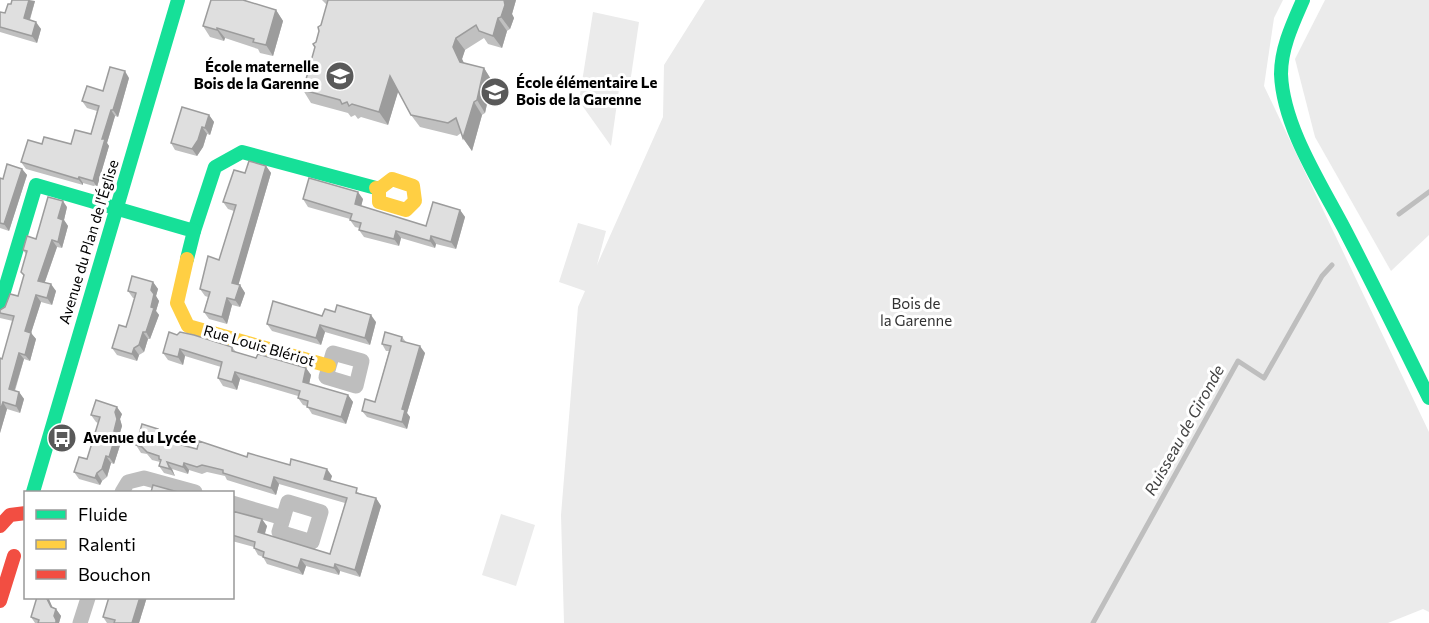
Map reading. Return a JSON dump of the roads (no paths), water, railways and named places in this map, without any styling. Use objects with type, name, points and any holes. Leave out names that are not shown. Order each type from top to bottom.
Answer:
[{"type":"street","name":"Avenue du Plan de l'Église","points":[[33,491],[51,423],[178,0]]},
{"type":"street","points":[[1303,0],[1292,25],[1283,56],[1281,81],[1285,99],[1315,172],[1429,398]]},
{"type":"street","name":"Rue Louis Blériot","points":[[329,366],[188,326],[177,303],[194,231],[215,167],[242,152],[379,189]]},
{"type":"street","points":[[0,305],[6,259],[36,185],[194,231]]},
{"type":"street","points":[[123,491],[128,482],[144,478],[191,491]]},
{"type":"street","points":[[234,504],[283,518]]},
{"type":"street","points":[[0,526],[6,517],[24,513]]},
{"type":"street","points":[[0,601],[14,553]]},
{"type":"street","points":[[80,623],[87,599]]},
{"type":"waterway","points":[[1399,214],[1429,192]]},
{"type":"waterway","name":"Ruisseau de Gironde","points":[[1093,623],[1238,361],[1264,378],[1322,276],[1332,265]]},
{"type":"place","name":"École maternelle Bois de la Garenne","points":[[340,76]]},
{"type":"place","name":"École élémentaire Le Bois de la Garenne","points":[[495,92]]},
{"type":"place","name":"Avenue du Lycée","points":[[62,438]]},
{"type":"park label","name":"Bois de la Garenne","points":[[916,312]]}]
